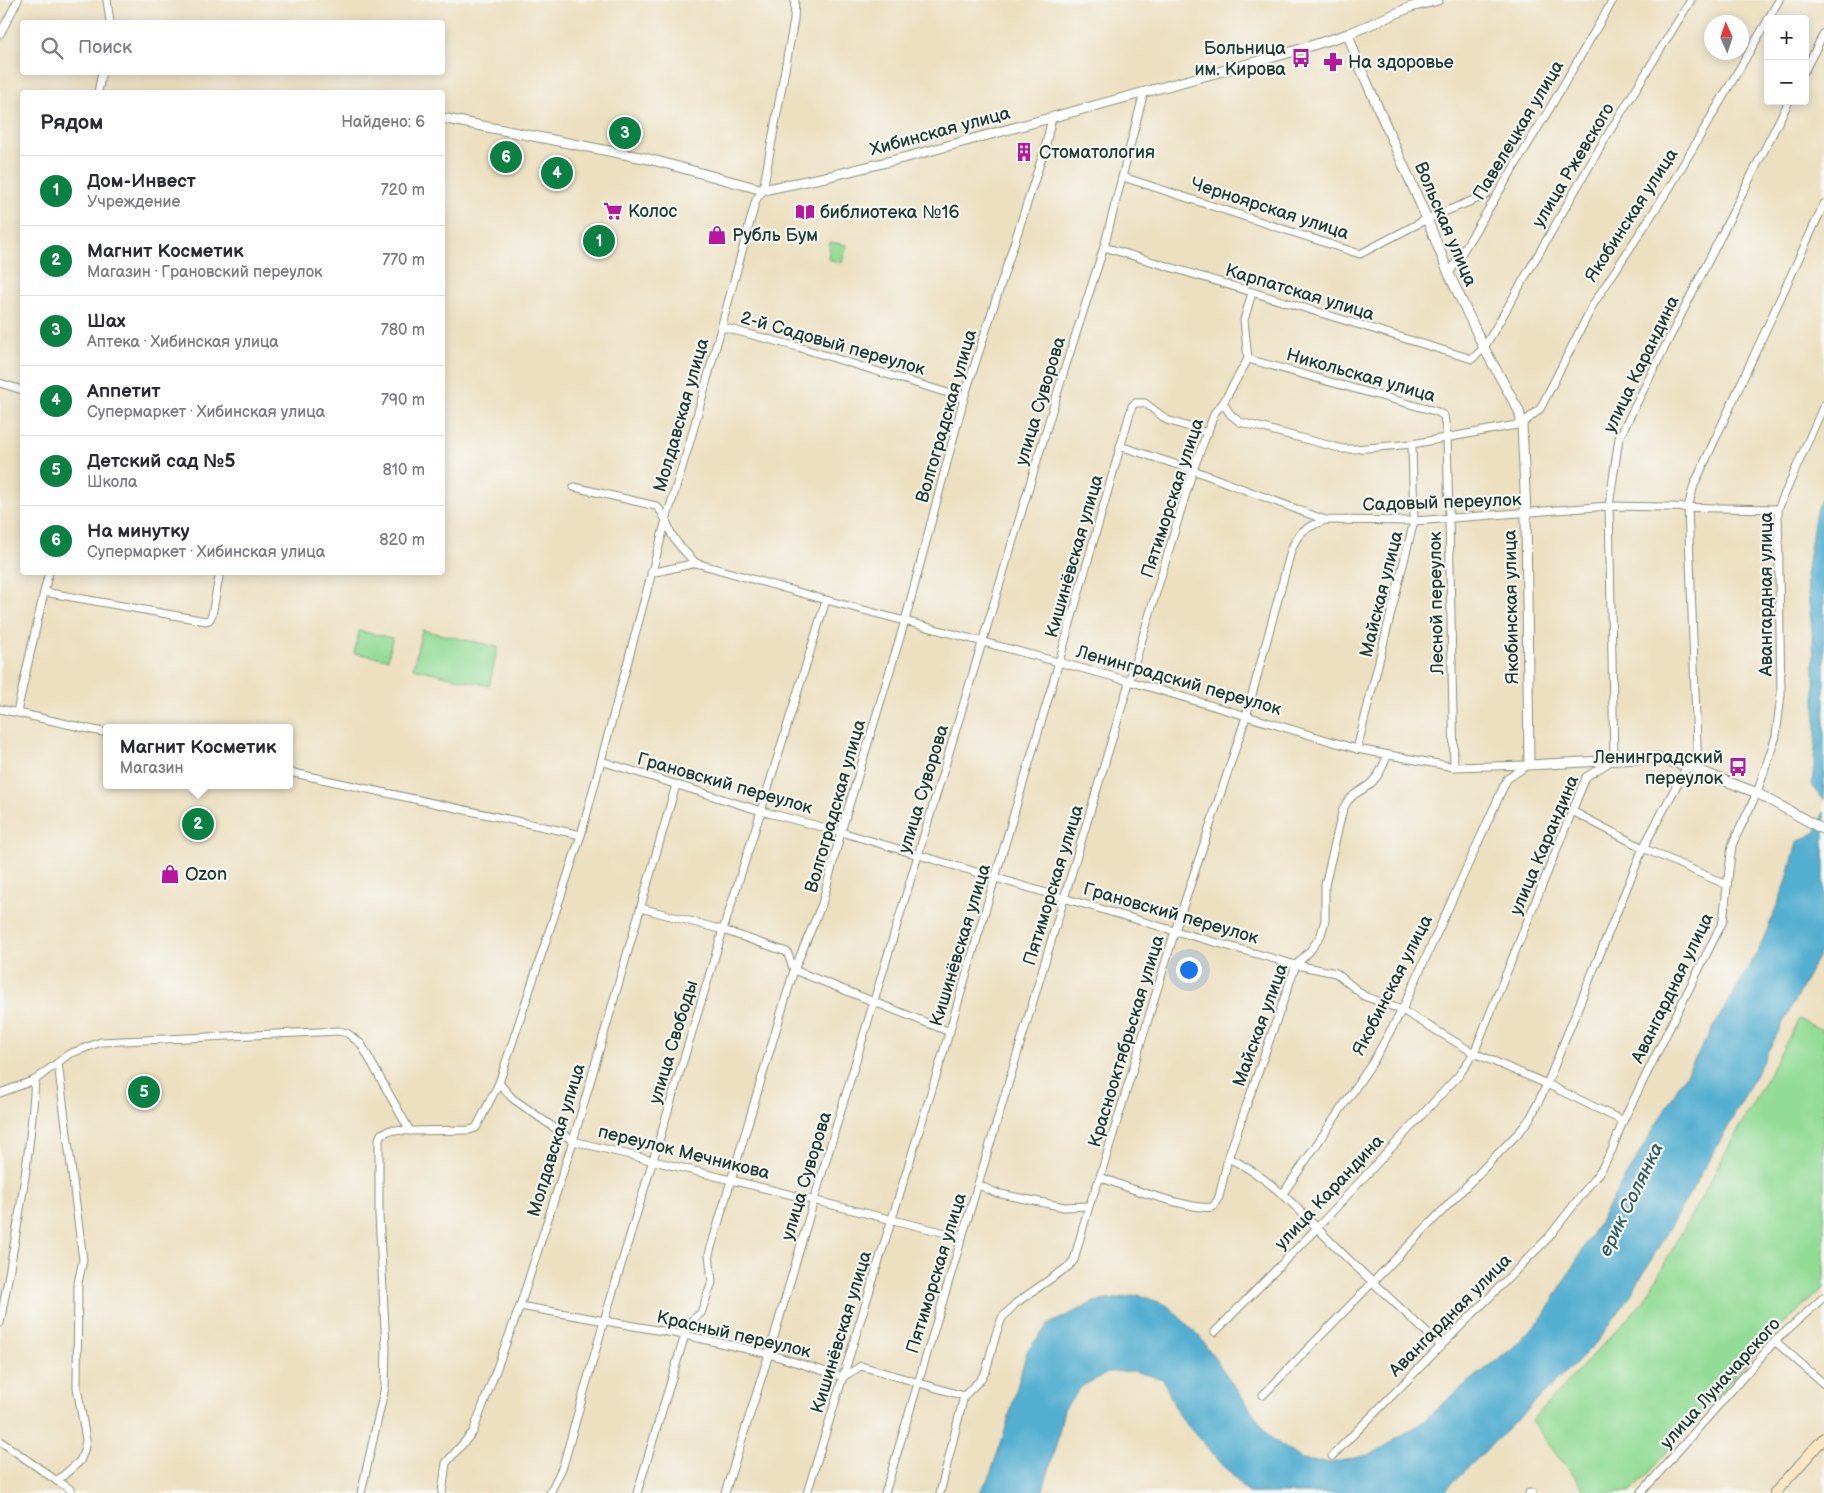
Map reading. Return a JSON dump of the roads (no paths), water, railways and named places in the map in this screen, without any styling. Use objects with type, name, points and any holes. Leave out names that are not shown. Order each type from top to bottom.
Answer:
[{"type":"main road","points":[[1776,1493],[1824,1438]]},
{"type":"street","points":[[0,34],[18,0]]},
{"type":"street","points":[[107,0],[110,20]]},
{"type":"street","name":"Молдавская улица","points":[[410,1131],[469,1130],[476,1128],[499,1083],[582,835],[666,520],[691,438],[756,200],[763,190],[794,20],[795,0]]},
{"type":"street","name":"Хибинская улица","points":[[445,119],[649,160],[763,190],[830,176],[1052,118],[1288,53],[1348,34],[1411,7],[1438,0]]},
{"type":"street","name":"Павелецкая улица","points":[[1448,274],[1550,108],[1613,0]]},
{"type":"street","name":"улица Ржевского","points":[[1484,348],[1605,139],[1691,0]]},
{"type":"street","name":"Якобинская улица","points":[[1770,15],[1779,0]]},
{"type":"street","name":"Якобинская улица","points":[[1282,1195],[1373,1062],[1402,1010],[1507,779],[1529,765],[1526,514],[1522,424],[1540,409],[1594,303],[1670,187],[1764,26]]},
{"type":"street","points":[[1809,62],[1824,33]]},
{"type":"street","name":"Вольская улица","points":[[1348,34],[1357,60],[1427,219],[1448,274],[1484,348],[1519,411],[1522,424]]},
{"type":"street","points":[[98,90],[101,75]]},
{"type":"street","name":"улица Суворова","points":[[725,1493],[769,1354],[1066,363],[1104,247],[1144,92]]},
{"type":"street","name":"улица Карандина","points":[[1215,1332],[1317,1228],[1459,1075],[1474,1053],[1586,777],[1614,759],[1610,506],[1619,438],[1787,105]]},
{"type":"street","name":"Волгоградская улица","points":[[637,1493],[685,1335],[686,1325],[701,1313],[712,1282],[709,1254],[794,970],[822,904],[841,832],[905,621],[964,398],[1045,148],[1052,118]]},
{"type":"street","name":"Черноярская улица","points":[[1123,177],[1360,254],[1427,219],[1486,195]]},
{"type":"street","points":[[1698,771],[1688,507],[1694,485],[1824,204]]},
{"type":"street","name":"Карпатская улица","points":[[1104,247],[1472,359],[1484,348]]},
{"type":"street","points":[[1248,359],[1244,320],[1252,293]]},
{"type":"street","name":"2-й Садовый переулок","points":[[722,327],[798,347],[964,398]]},
{"type":"street","name":"Пятиморская улица","points":[[886,1493],[1194,470],[1215,412],[1223,403],[1248,359]]},
{"type":"street","name":"Никольская улица","points":[[1248,359],[1441,412],[1444,416],[1447,438]]},
{"type":"street","points":[[0,383],[20,389]]},
{"type":"street","name":"Кишинёвская улица","points":[[807,1493],[950,1032],[1132,406],[1135,403],[1144,403],[1168,420],[1208,433]]},
{"type":"street","points":[[1223,403],[1231,415],[1240,422],[1334,448],[1356,449],[1412,444],[1522,424]]},
{"type":"street","name":"Авангардная улица","points":[[1332,1456],[1549,1238],[1601,1170],[1612,1150],[1622,1121],[1723,921],[1732,845],[1758,793],[1776,736],[1781,695],[1778,509],[1824,405]]},
{"type":"street","name":"Лесной переулок","points":[[1447,438],[1454,767]]},
{"type":"street","name":"Майская улица","points":[[1357,749],[1414,521],[1412,444]]},
{"type":"street","name":"Садовый переулок","points":[[1120,446],[1194,470],[1325,520],[1414,521],[1526,514],[1610,506],[1778,509]]},
{"type":"street","points":[[574,487],[656,506],[660,509],[672,535],[682,550],[696,563]]},
{"type":"street","name":"Краснооктябрьская улица","points":[[964,1396],[986,1371],[996,1334],[1008,1310],[1069,1266],[1074,1260],[1175,930],[1246,717],[1295,540],[1302,531],[1325,520]]},
{"type":"street","points":[[652,573],[696,563]]},
{"type":"street","name":"Ленинградский переулок","points":[[696,563],[826,600],[1129,681],[1246,717],[1387,756],[1454,767],[1656,758],[1687,766],[1758,793],[1824,830]]},
{"type":"street","points":[[17,712],[48,575]]},
{"type":"street","points":[[44,592],[206,621],[212,615],[219,575]]},
{"type":"street","name":"улица Свободы","points":[[550,1493],[563,1466],[604,1321],[826,600]]},
{"type":"street","points":[[0,709],[103,732]]},
{"type":"street","name":"Майская улица","points":[[1100,1177],[1117,1184],[1197,1207],[1213,1207],[1219,1197],[1228,1158],[1296,964],[1310,951],[1321,935],[1326,920],[1325,885],[1343,809],[1352,795],[1376,779],[1387,756]]},
{"type":"street","name":"Грановский переулок","points":[[601,761],[762,811],[841,832],[1065,899],[1296,964],[1336,973],[1364,996],[1402,1010],[1474,1053],[1547,1084],[1622,1121]]},
{"type":"street","points":[[1263,1395],[1521,1130],[1531,1117],[1547,1084],[1643,848],[1687,766]]},
{"type":"street","points":[[293,773],[582,835]]},
{"type":"street","name":"Молдавская улица","points":[[442,1493],[446,1463],[473,1432],[520,1306],[573,1141],[676,785]]},
{"type":"street","points":[[1572,812],[1643,848],[1728,885]]},
{"type":"street","points":[[641,908],[723,930],[787,952],[794,970],[950,1032]]},
{"type":"street","points":[[0,1093],[35,1080],[69,1054],[101,1042],[339,1031],[347,1033],[361,1044],[410,1131]]},
{"type":"street","points":[[56,1481],[80,1461],[86,1440],[77,1387],[78,1283],[83,1260],[58,1063]]},
{"type":"street","points":[[0,1323],[22,1208],[33,1115],[35,1080]]},
{"type":"street","points":[[499,1083],[512,1098],[573,1141]]},
{"type":"street","points":[[361,1493],[385,1387],[386,1347],[380,1223],[379,1139],[381,1134],[391,1130],[410,1131]]},
{"type":"street","name":"переулок Мечникова","points":[[573,1141],[962,1236]]},
{"type":"street","points":[[1228,1158],[1257,1173],[1282,1195],[1372,1283],[1441,1346]]},
{"type":"street","points":[[979,1184],[996,1193],[1064,1208],[1089,1206]]},
{"type":"street","name":"улица Луначарского","points":[[1641,1493],[1775,1341],[1824,1297]]},
{"type":"street","name":"Красный переулок","points":[[520,1306],[685,1335],[769,1354],[843,1377]]},
{"type":"street","points":[[1775,1341],[1824,1384]]},
{"type":"street","points":[[843,1377],[861,1366],[964,1396],[940,1493]]},
{"type":"street","points":[[0,1441],[71,1491]]},
{"type":"street","points":[[61,1493],[71,1491]]},
{"type":"water","points":[[1824,491],[1824,800],[1812,787],[1816,734],[1813,640],[1806,575],[1815,516]]},
{"type":"water","name":"ерик Солянка","points":[[1824,812],[1824,945],[1727,1129],[1629,1298],[1595,1344],[1442,1493],[1248,1493],[1179,1416],[1163,1379],[1133,1371],[1110,1372],[1082,1386],[1064,1409],[1057,1442],[1042,1493],[978,1493],[989,1478],[1004,1434],[1027,1351],[1049,1324],[1094,1302],[1139,1295],[1167,1305],[1199,1336],[1270,1437],[1302,1460],[1331,1463],[1372,1454],[1417,1426],[1466,1384],[1510,1350],[1543,1317],[1759,950],[1786,883],[1797,842],[1815,833]]},
{"type":"place","name":"Больница им. Кирова","points":[[1301,58]]},
{"type":"place","name":"На здоровье","points":[[1333,62]]},
{"type":"place","name":"Шах","points":[[625,133]]},
{"type":"place","name":"Стоматология","points":[[1024,152]]},
{"type":"place","name":"На минутку","points":[[506,157]]},
{"type":"place","name":"Аппетит","points":[[557,173]]},
{"type":"place","name":"Колос","points":[[613,211]]},
{"type":"place","name":"библиотека №16","points":[[805,212]]},
{"type":"place","name":"Рубль Бум","points":[[717,235]]},
{"type":"place","name":"Дом-Инвест","points":[[599,241]]},
{"type":"place","name":"Ленинградский переулок","points":[[1738,767]]},
{"type":"place","name":"Магнит Косметик","points":[[198,824]]},
{"type":"place","name":"Ozon","points":[[170,874]]},
{"type":"place","name":"Детский сад №5","points":[[144,1092]]}]
